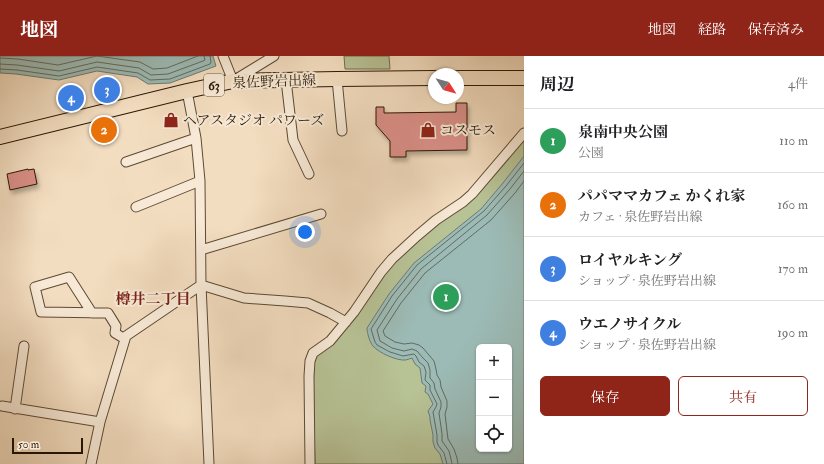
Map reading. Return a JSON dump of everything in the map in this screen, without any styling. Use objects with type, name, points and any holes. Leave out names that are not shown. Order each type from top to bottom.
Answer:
[{"type":"main road","name":"泉佐野岩出線","points":[[0,137],[233,81],[428,78]]},
{"type":"main road","points":[[464,78],[524,78]]},
{"type":"street","points":[[223,56],[233,81],[274,56]]},
{"type":"street","points":[[337,79],[342,131]]},
{"type":"street","points":[[286,80],[293,140],[309,174]]},
{"type":"street","points":[[187,91],[196,138],[200,181],[201,285],[209,464]]},
{"type":"street","points":[[310,464],[309,376],[310,361],[313,353],[330,341],[346,322],[381,272],[392,259],[436,220],[463,202],[472,194],[524,133]]},
{"type":"street","points":[[126,162],[196,138]]},
{"type":"street","points":[[136,207],[200,181]]},
{"type":"street","points":[[201,250],[321,214]]},
{"type":"street","points":[[92,313],[69,277],[34,287],[41,312],[92,313],[108,313],[116,326],[115,333],[125,339]]},
{"type":"street","points":[[201,285],[244,298],[308,303],[346,322]]},
{"type":"street","points":[[91,464],[100,422],[126,336],[201,285]]},
{"type":"street","points":[[15,409],[24,346]]},
{"type":"street","points":[[2,406],[100,422]]},
{"type":"green space","points":[[344,56],[389,56],[390,69],[345,69]]},
{"type":"green space","points":[[524,137],[524,464],[315,464],[313,391],[314,364],[316,356],[337,340],[356,316],[386,269],[447,215]]},
{"type":"water","points":[[0,56],[213,56],[216,66],[170,83],[148,84],[137,77],[97,71],[59,80],[0,73]]},
{"type":"water","points":[[524,156],[524,464],[443,464],[440,454],[435,448],[433,442],[428,411],[433,404],[428,394],[425,392],[426,386],[422,383],[420,368],[415,364],[412,358],[402,360],[393,358],[376,349],[372,345],[367,328],[389,294],[414,263],[481,209]]},
{"type":"building","points":[[467,103],[467,150],[406,151],[406,157],[390,157],[390,141],[376,125],[376,107],[384,107],[384,113],[456,112],[456,104]]},
{"type":"building","points":[[34,169],[37,184],[10,190],[7,174]]},
{"type":"place","name":"ロイヤルキング","points":[[107,90]]},
{"type":"place","name":"ウエノサイクル","points":[[71,98]]},
{"type":"place","name":"ヘアスタジオ パワーズ","points":[[171,120]]},
{"type":"place","name":"パパママカフェ かくれ家","points":[[104,130]]},
{"type":"place","name":"コスモス","points":[[428,130]]},
{"type":"place","name":"泉南中央公園","points":[[446,297]]},
{"type":"district","name":"樽井二丁目","points":[[153,299]]}]
